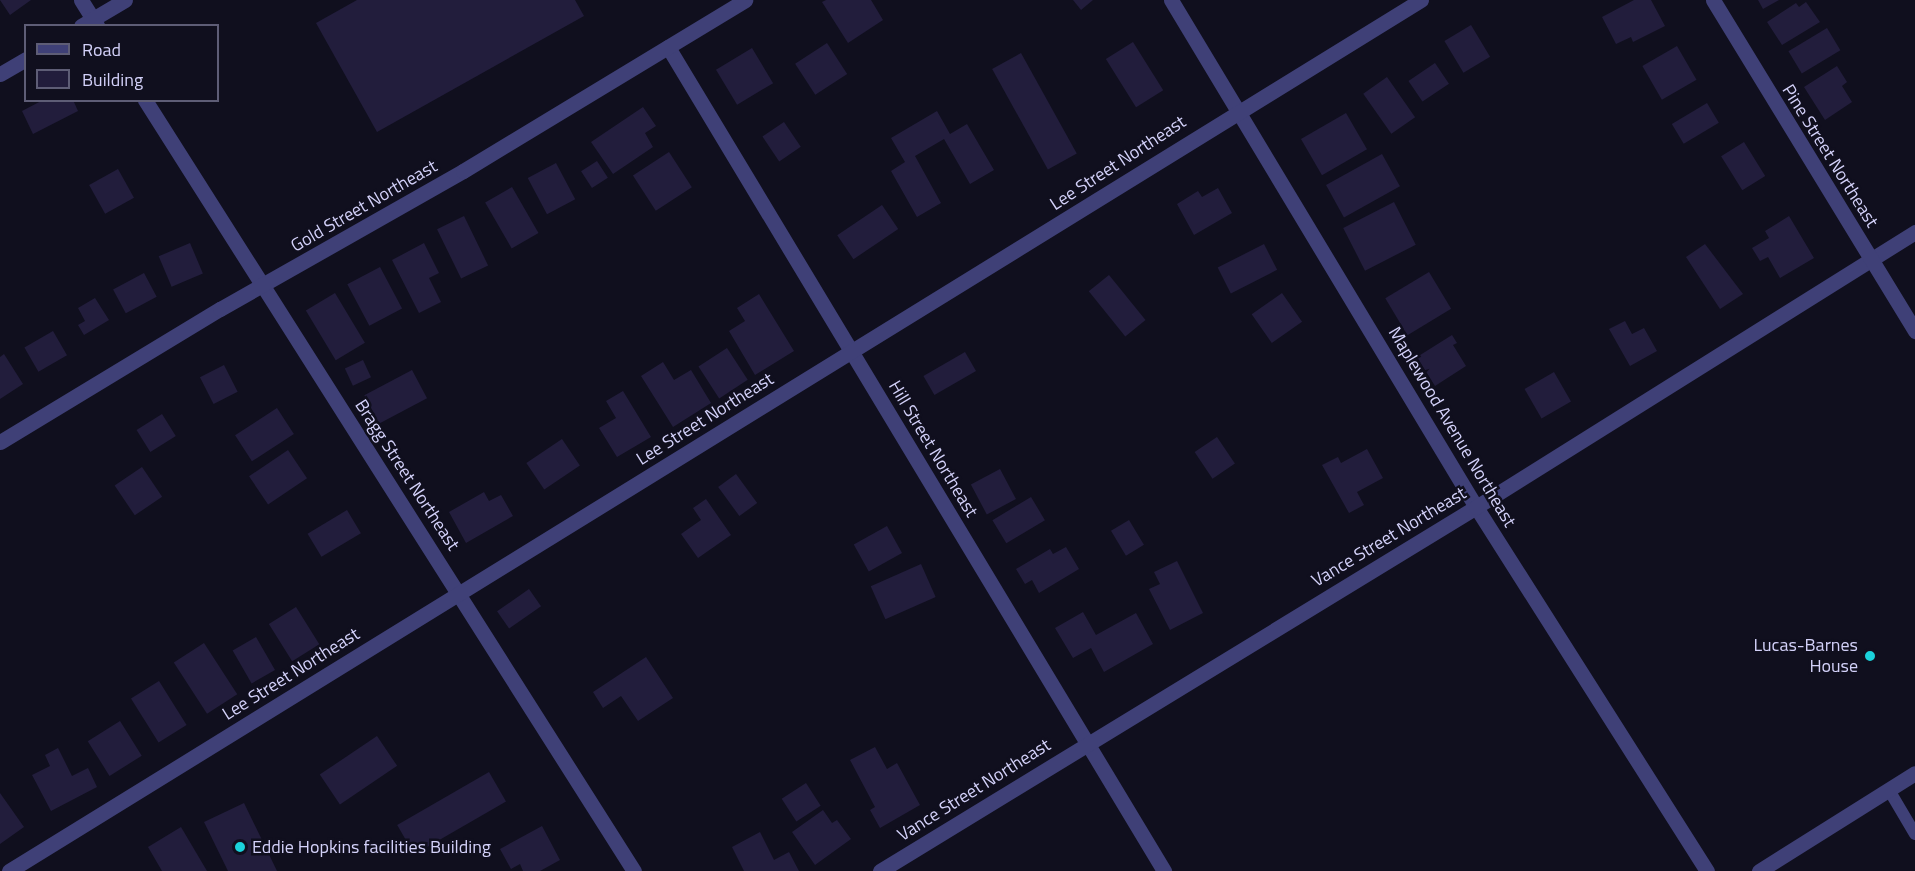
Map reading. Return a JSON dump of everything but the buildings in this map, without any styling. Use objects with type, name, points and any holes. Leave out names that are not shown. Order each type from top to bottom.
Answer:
[{"type":"street","points":[[81,0],[91,23],[125,0]]},
{"type":"street","name":"Gold Street Northeast","points":[[0,442],[745,0]]},
{"type":"street","name":"Maplewood Avenue Northeast","points":[[1171,0],[1476,507],[1707,871]]},
{"type":"street","name":"Lee Street Northeast","points":[[9,871],[851,352],[1237,110],[1421,0]]},
{"type":"street","name":"Pine Street Northeast","points":[[1713,0],[1915,331]]},
{"type":"street","name":"Hill Street Northeast","points":[[668,47],[1164,871]]},
{"type":"street","points":[[0,74],[24,59]]},
{"type":"street","name":"Bragg Street Northeast","points":[[146,102],[460,593],[634,871]]},
{"type":"street","name":"Vance Street Northeast","points":[[880,871],[1476,507],[1915,232]]},
{"type":"street","points":[[1759,871],[1915,773]]},
{"type":"lane","points":[[1889,790],[1915,834]]},
{"type":"place","name":"Lucas-Barnes House","points":[[1870,656]]},
{"type":"place","name":"Eddie Hopkins facilities Building","points":[[240,847]]}]
